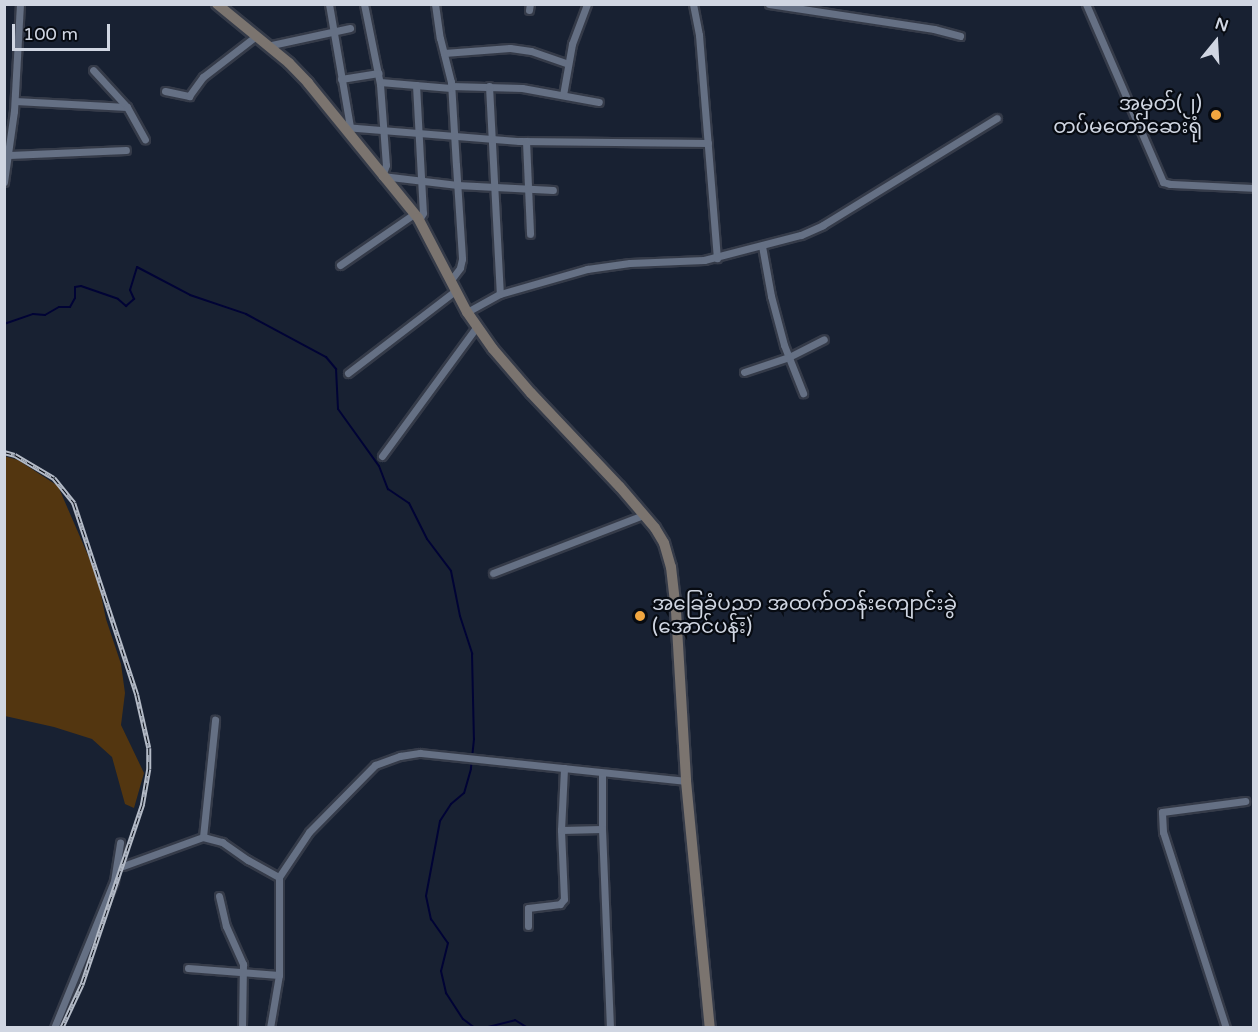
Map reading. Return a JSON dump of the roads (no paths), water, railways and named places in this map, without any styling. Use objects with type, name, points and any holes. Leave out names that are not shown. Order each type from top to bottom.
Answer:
[{"type":"main road","points":[[217,4],[308,83],[347,127],[382,176],[417,217],[467,312],[477,326],[531,393],[643,515],[664,543],[671,567],[686,782],[710,1028]]},
{"type":"street","points":[[4,182],[15,101],[20,4]]},
{"type":"street","points":[[329,4],[347,127],[526,141],[708,143]]},
{"type":"street","points":[[364,4],[369,40],[380,82],[386,165],[382,176],[492,188],[553,190]]},
{"type":"street","points":[[348,373],[453,285],[460,268],[462,259],[451,87],[435,4]]},
{"type":"street","points":[[563,95],[572,44],[587,4]]},
{"type":"street","points":[[693,4],[699,35],[717,258]]},
{"type":"street","points":[[769,4],[934,29],[960,36]]},
{"type":"street","points":[[1086,4],[1163,182],[1254,188]]},
{"type":"street","points":[[267,46],[350,27]]},
{"type":"street","points":[[165,91],[189,96],[203,77],[256,36]]},
{"type":"street","points":[[444,53],[510,48],[531,51],[568,64]]},
{"type":"street","points":[[93,70],[127,107],[145,139]]},
{"type":"street","points":[[341,80],[379,73]]},
{"type":"street","points":[[380,82],[416,86],[489,86],[599,102]]},
{"type":"street","points":[[340,265],[423,213],[416,86]]},
{"type":"street","points":[[489,86],[492,188],[500,294]]},
{"type":"street","points":[[15,101],[127,107]]},
{"type":"street","points":[[467,312],[500,294],[586,269],[717,258],[801,236],[824,225],[997,118]]},
{"type":"street","points":[[526,141],[530,234]]},
{"type":"street","points":[[9,155],[126,150]]},
{"type":"street","points":[[762,246],[771,296],[789,357],[803,393]]},
{"type":"street","points":[[382,456],[477,326]]},
{"type":"street","points":[[744,372],[789,357],[824,339]]},
{"type":"street","points":[[493,573],[643,515]]},
{"type":"street","points":[[202,837],[215,720]]},
{"type":"street","points":[[270,1028],[279,975],[279,877],[309,832],[375,765],[400,756],[420,753],[686,782]]},
{"type":"street","points":[[528,926],[528,908],[560,904],[564,899],[561,830],[564,768]]},
{"type":"street","points":[[602,773],[610,1028]]},
{"type":"street","points":[[1226,1028],[1163,832],[1162,812],[1245,801]]},
{"type":"street","points":[[561,830],[602,829]]},
{"type":"street","points":[[123,866],[202,837],[222,842],[279,877]]},
{"type":"street","points":[[54,1028],[110,892],[120,842]]},
{"type":"street","points":[[219,896],[226,926],[244,971],[242,1028]]},
{"type":"street","points":[[188,968],[279,975]]},
{"type":"waterway","points":[[4,324],[33,314],[45,315],[59,307],[70,307],[75,298],[75,287],[81,286],[118,299],[126,306],[134,299],[130,290],[137,267],[190,295],[246,314],[326,357],[336,369],[338,409],[379,466],[388,489],[409,503],[427,539],[451,571],[460,616],[472,654],[474,739],[471,769],[464,793],[451,804],[440,821],[426,896],[431,919],[448,943],[441,971],[446,993],[463,1019],[475,1028]]},
{"type":"waterway","points":[[484,1028],[515,1020],[528,1028]]},
{"type":"railway","points":[[4,452],[15,455],[54,478],[74,503],[137,695],[149,748],[149,769],[143,804],[82,985],[62,1028]]},
{"type":"place","name":"အမှတ်(၂) တပ်မတော်ဆေးရုံ","points":[[1216,115]]},
{"type":"place","name":"အခြေခံပညာ အထက်တန်းကျောင်းခွဲ (အောင်ပန်း)","points":[[640,616]]}]
